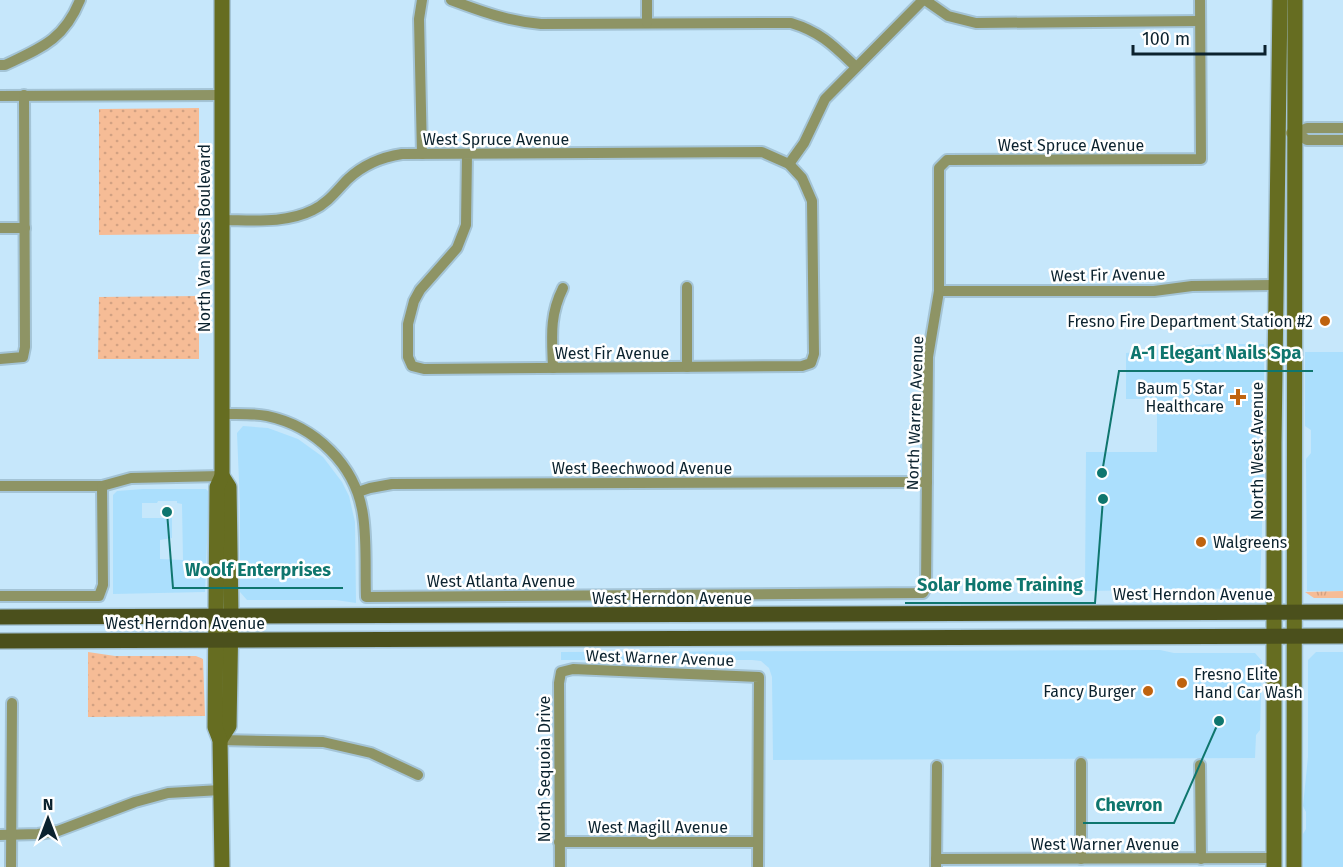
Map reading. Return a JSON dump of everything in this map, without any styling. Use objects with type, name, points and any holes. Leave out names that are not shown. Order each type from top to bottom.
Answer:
[{"type":"main road","name":"West Herndon Avenue","points":[[0,617],[765,616],[1343,612]]},
{"type":"main road","name":"West Herndon Avenue","points":[[0,641],[771,640],[1343,636]]},
{"type":"street","points":[[0,65],[5,65],[47,45],[73,18],[80,0]]},
{"type":"street","name":"North Van Ness Boulevard","points":[[222,0],[224,190],[221,220],[222,477],[217,488],[224,616],[215,727],[220,740],[222,867]]},
{"type":"street","points":[[422,0],[419,19],[422,154]]},
{"type":"street","points":[[451,0],[514,22],[542,24],[791,23],[805,27],[826,38],[856,67]]},
{"type":"street","points":[[647,0],[647,23]]},
{"type":"street","points":[[789,164],[804,143],[825,99],[924,0],[948,16],[976,23],[1200,21],[1200,0]]},
{"type":"street","name":"North West Avenue","points":[[1277,864],[1274,793],[1274,463],[1280,0]]},
{"type":"street","points":[[1293,860],[1295,0]]},
{"type":"street","name":"West Spruce Avenue","points":[[942,163],[947,160],[1201,159],[1200,21]]},
{"type":"street","points":[[0,96],[222,95]]},
{"type":"street","points":[[0,359],[23,357],[25,347],[24,96]]},
{"type":"street","points":[[1279,134],[1296,134],[1307,128],[1343,128]]},
{"type":"street","points":[[1296,134],[1307,140],[1343,140]]},
{"type":"street","name":"West Spruce Avenue","points":[[221,220],[270,220],[315,210],[349,178],[369,164],[391,156],[762,152],[789,164]]},
{"type":"street","name":"West Fir Avenue","points":[[467,154],[466,225],[457,248],[420,290],[412,306],[408,357],[412,366],[424,369],[802,366],[811,363],[813,354],[814,213],[805,184],[789,164]]},
{"type":"street","name":"North Warren Avenue","points":[[923,593],[926,588],[928,357],[939,291],[939,168],[942,163]]},
{"type":"street","points":[[0,228],[25,228]]},
{"type":"street","points":[[1277,285],[1285,289],[1287,352],[1294,361]]},
{"type":"street","name":"West Fir Avenue","points":[[939,291],[1154,291],[1192,286],[1277,285]]},
{"type":"street","points":[[687,287],[687,367]]},
{"type":"street","points":[[552,368],[552,319],[555,304],[563,288]]},
{"type":"street","points":[[221,414],[266,416],[301,428],[316,438],[340,462],[358,492]]},
{"type":"street","points":[[0,486],[102,486],[130,478],[222,477]]},
{"type":"street","name":"West Beechwood Avenue","points":[[358,492],[392,484],[927,482]]},
{"type":"street","points":[[0,596],[99,596],[103,585],[102,486]]},
{"type":"street","name":"West Atlanta Avenue","points":[[358,492],[365,528],[366,597],[923,593]]},
{"type":"street","name":"West Warner Avenue","points":[[561,672],[573,669],[759,677],[758,842]]},
{"type":"street","name":"North Sequoia Drive","points":[[560,867],[561,672]]},
{"type":"street","points":[[11,867],[5,835],[12,704]]},
{"type":"street","points":[[220,740],[323,742],[371,753],[418,775]]},
{"type":"street","points":[[1274,742],[1279,744],[1282,750],[1285,767],[1285,799],[1293,817]]},
{"type":"street","points":[[1081,763],[1081,859]]},
{"type":"street","points":[[1200,765],[1201,859]]},
{"type":"street","points":[[936,863],[937,766]]},
{"type":"street","points":[[5,835],[58,831],[161,794],[221,790]]},
{"type":"street","points":[[1274,793],[1283,817],[1284,847],[1293,860]]},
{"type":"street","name":"West Magill Avenue","points":[[559,842],[758,842]]},
{"type":"street","points":[[758,842],[758,867]]},
{"type":"street","name":"West Warner Avenue","points":[[936,863],[1081,859],[1201,859],[1277,864]]},
{"type":"shaded area","points":[[1208,344],[1264,344],[1264,423],[1259,430],[1256,430],[1256,456],[1264,464],[1260,588],[1085,591],[1086,452],[1157,452],[1157,399],[1126,399],[1126,353]]},
{"type":"shaded area","points":[[1305,352],[1343,352],[1343,591],[1307,591],[1306,459],[1311,453],[1311,430],[1305,426]]},
{"type":"shaded area","points":[[243,426],[268,428],[298,439],[323,457],[342,482],[349,496],[355,522],[356,603],[336,600],[247,600],[240,592],[237,433]]},
{"type":"shaded area","points":[[206,489],[209,492],[205,592],[113,594],[113,495],[117,491]],"holes":[[[177,501],[182,504],[183,560],[160,559],[160,540],[172,538],[172,518],[142,518],[142,503]]]},
{"type":"shaded area","points":[[1160,650],[1174,653],[1255,653],[1262,661],[1260,730],[1256,735],[1255,758],[773,760],[772,677],[769,668],[761,661],[561,660],[561,652]]},
{"type":"shaded area","points":[[1316,652],[1343,652],[1343,867],[1302,867],[1303,834],[1306,829],[1306,812],[1303,806],[1308,757],[1308,660]]},
{"type":"green space","points":[[199,108],[199,234],[99,235],[99,109]]},
{"type":"green space","points":[[199,296],[199,359],[98,359],[99,297]]},
{"type":"green space","points":[[1343,591],[1343,598],[1314,598],[1305,592]]},
{"type":"green space","points":[[88,652],[115,656],[196,656],[203,659],[205,716],[88,717]]},
{"type":"place","name":"Fresno Fire Department Station #2","points":[[1325,321]]},
{"type":"place","name":"Baum 5 Star Healthcare","points":[[1238,397]]},
{"type":"place","name":"A-1 Elegant Nails Spa","points":[[1102,473]]},
{"type":"place","name":"Solar Home Training","points":[[1103,499]]},
{"type":"place","name":"Woolf Enterprises","points":[[167,512]]},
{"type":"place","name":"Walgreens","points":[[1201,542]]},
{"type":"place","name":"Fresno Elite Hand Car Wash","points":[[1182,683]]},
{"type":"place","name":"Fancy Burger","points":[[1148,691]]},
{"type":"place","name":"Chevron","points":[[1219,721]]}]
